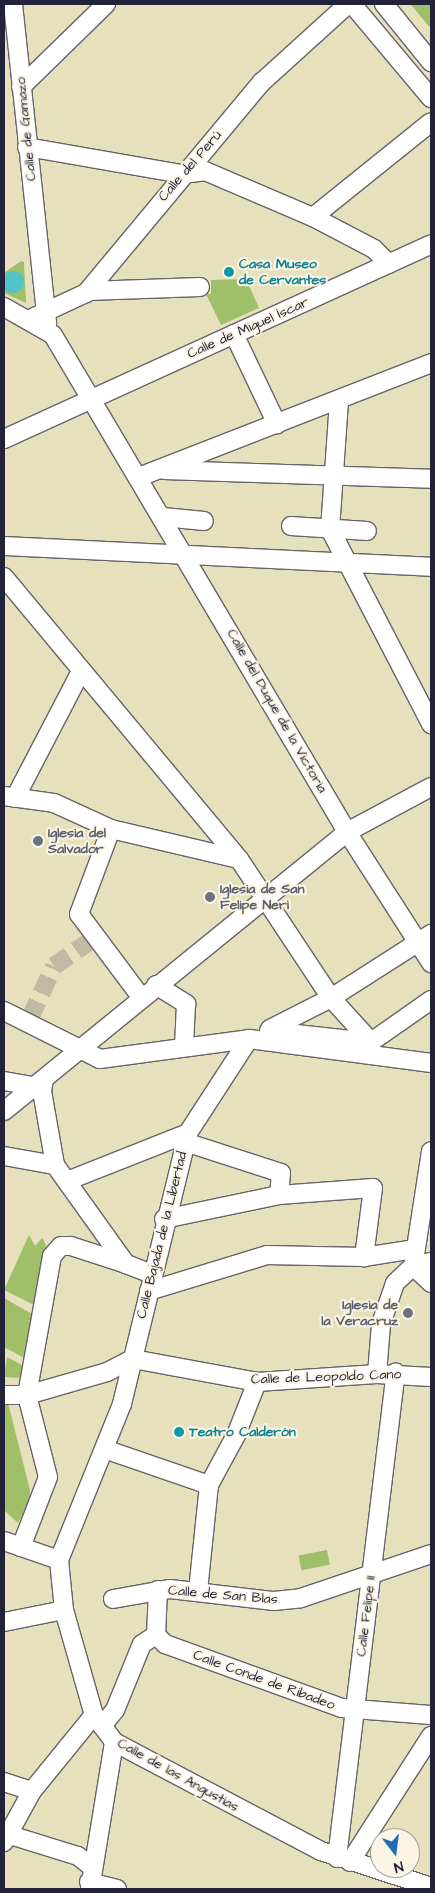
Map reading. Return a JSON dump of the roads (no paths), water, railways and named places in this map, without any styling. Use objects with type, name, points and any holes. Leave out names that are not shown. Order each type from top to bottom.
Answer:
[{"type":"street","name":"Calle de Gamazo","points":[[13,4],[38,254],[37,316]]},
{"type":"street","points":[[21,87],[106,4]]},
{"type":"street","points":[[350,4],[431,98]]},
{"type":"street","name":"Calle del Perú","points":[[37,316],[88,291],[182,174],[262,82],[350,4]]},
{"type":"street","points":[[384,4],[431,62]]},
{"type":"street","points":[[313,217],[431,122]]},
{"type":"street","points":[[27,146],[182,174],[205,171],[313,217],[374,249],[389,264]]},
{"type":"street","name":"Calle de Miguel Íscar","points":[[4,439],[53,421],[92,398],[431,244]]},
{"type":"street","points":[[88,291],[200,287]]},
{"type":"street","points":[[4,307],[37,316]]},
{"type":"street","name":"Calle del Duque de la Victoria","points":[[37,316],[92,398],[347,832],[417,945],[431,963]]},
{"type":"street","points":[[234,334],[277,424]]},
{"type":"street","points":[[139,477],[339,401],[431,363]]},
{"type":"street","points":[[339,401],[330,529],[431,724]]},
{"type":"street","points":[[156,470],[333,474],[431,479]]},
{"type":"street","points":[[163,517],[204,520]]},
{"type":"street","points":[[291,526],[367,531]]},
{"type":"street","points":[[4,546],[184,553],[431,567]]},
{"type":"street","points":[[4,577],[239,859],[331,998],[371,1042]]},
{"type":"street","points":[[81,670],[8,800],[54,803],[111,829],[239,859]]},
{"type":"street","points":[[4,1111],[264,896],[347,832],[431,787]]},
{"type":"street","points":[[111,829],[79,914],[95,938],[141,997]]},
{"type":"street","points":[[260,1037],[331,998],[417,945],[431,934]]},
{"type":"street","points":[[156,985],[186,1004],[184,1047]]},
{"type":"street","points":[[4,1011],[29,1020],[100,1059],[114,1059],[260,1037],[371,1042],[431,1000]]},
{"type":"street","points":[[260,1037],[427,1063]]},
{"type":"street","name":"Calle Bajada de la Libertad","points":[[133,1359],[148,1291],[150,1273],[186,1137],[260,1037]]},
{"type":"street","points":[[4,1081],[38,1082]]},
{"type":"street","points":[[38,1082],[42,1091],[55,1165],[126,1264]]},
{"type":"street","points":[[67,1180],[186,1137],[281,1173],[279,1195]]},
{"type":"street","points":[[376,1374],[381,1324],[395,1283],[414,1258],[431,1151]]},
{"type":"street","points":[[4,1156],[55,1165]]},
{"type":"street","points":[[164,1219],[279,1195],[373,1188],[364,1257]]},
{"type":"street","points":[[22,1547],[48,1477],[28,1395],[52,1256],[61,1246],[71,1246],[150,1273]]},
{"type":"street","points":[[148,1291],[267,1255],[414,1258],[431,1262]]},
{"type":"street","points":[[414,1258],[431,1283]]},
{"type":"street","points":[[4,1395],[28,1395],[107,1372],[133,1359]]},
{"type":"street","name":"Calle de Leopoldo Cano","points":[[133,1359],[256,1382],[396,1373],[431,1377]]},
{"type":"street","name":"Calle de las Angustias","points":[[133,1359],[122,1404],[107,1450],[59,1560],[64,1610],[98,1720],[114,1742],[344,1860],[431,1887]]},
{"type":"street","points":[[107,1372],[122,1404]]},
{"type":"street","name":"Calle Felipe II","points":[[344,1860],[354,1708],[396,1373]]},
{"type":"street","points":[[198,1591],[208,1485],[236,1434],[256,1382]]},
{"type":"street","points":[[107,1450],[208,1485]]},
{"type":"street","points":[[4,1541],[59,1560]]},
{"type":"street","name":"Calle de San Blas","points":[[113,1599],[158,1590],[198,1591],[274,1601],[371,1578],[431,1554]]},
{"type":"street","points":[[117,1889],[90,1880],[78,1856],[7,1838],[32,1790],[98,1720],[115,1710],[142,1644],[157,1637],[158,1590]]},
{"type":"street","points":[[4,1622],[64,1610]]},
{"type":"street","name":"Calle Conde de Ribadeo","points":[[157,1637],[332,1704],[354,1708],[431,1715]]},
{"type":"street","points":[[344,1860],[431,1736]]},
{"type":"street","points":[[90,1880],[114,1742]]},
{"type":"street","points":[[4,1782],[32,1790]]},
{"type":"water","points":[[13,271],[21,274],[24,282],[21,290],[13,293],[5,290],[2,282],[5,274]]},
{"type":"tunnel","points":[[30,1018],[54,966],[93,939]]},
{"type":"place","name":"Casa Museo de Cervantes","points":[[229,272]]},
{"type":"place","name":"Iglesia del Salvador","points":[[38,841]]},
{"type":"place","name":"Iglesia de San Felipe Neri","points":[[210,897]]},
{"type":"place","name":"Iglesia de la Veracruz","points":[[408,1313]]},
{"type":"place","name":"Teatro Calderón","points":[[179,1432]]}]
